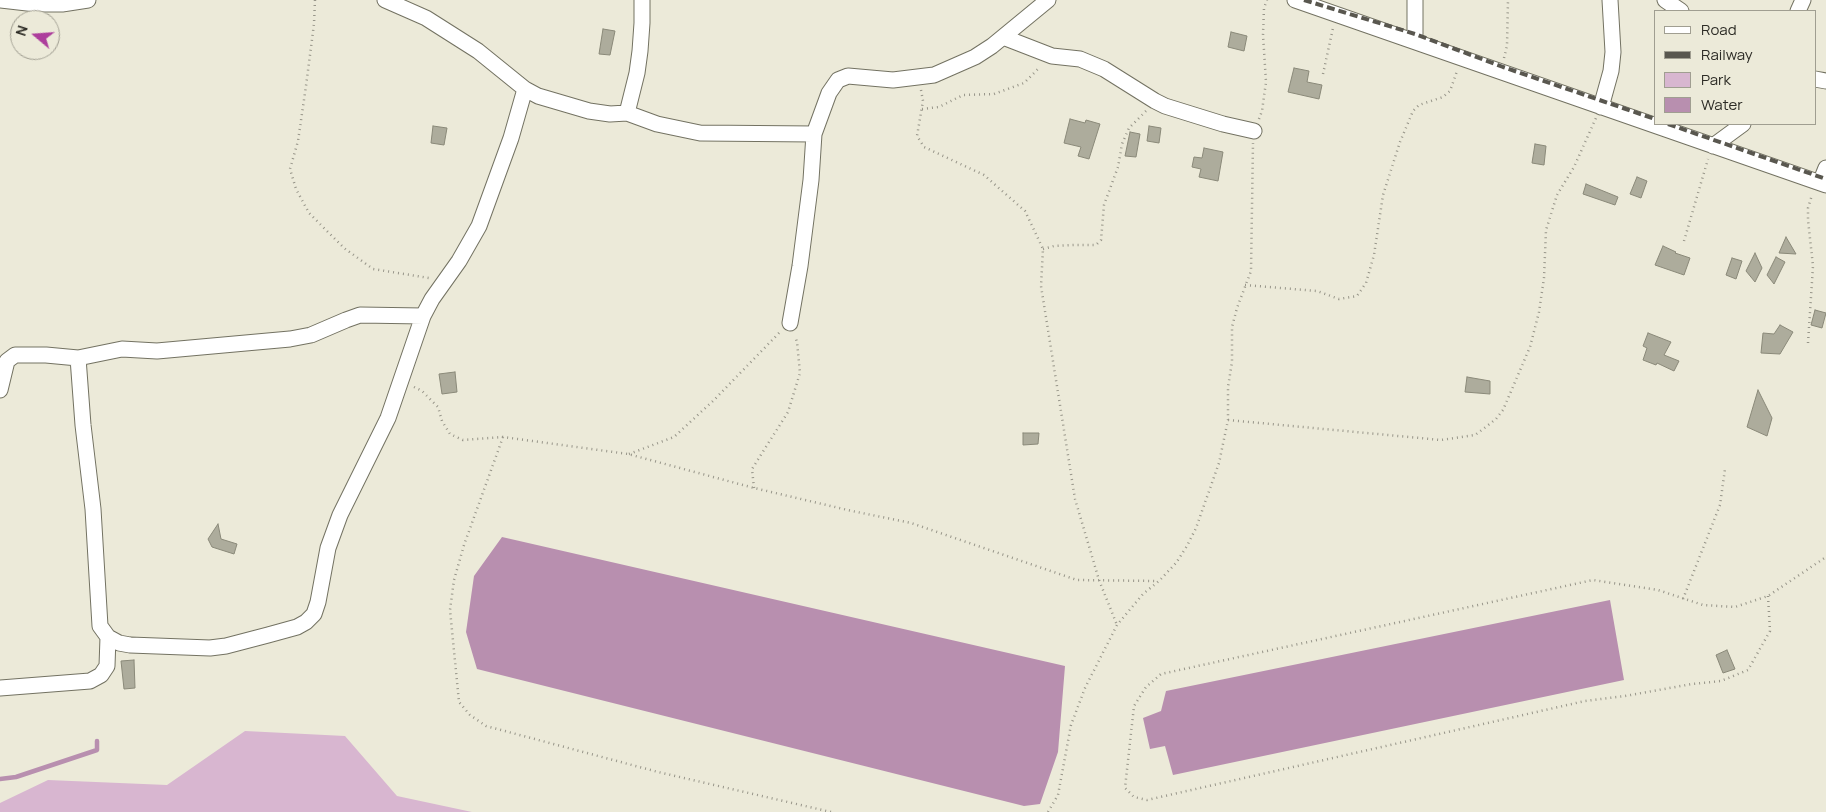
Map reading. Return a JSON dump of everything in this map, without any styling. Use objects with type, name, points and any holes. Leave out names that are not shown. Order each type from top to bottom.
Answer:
[{"type":"street","points":[[1,0],[36,4],[62,4],[88,0]]},
{"type":"street","points":[[385,0],[426,18],[470,46],[525,89],[538,96],[589,111],[610,114],[627,112],[657,124],[700,133],[814,134]]},
{"type":"street","points":[[627,112],[637,73],[640,51],[642,0]]},
{"type":"street","points":[[790,323],[800,266],[811,180],[814,134],[829,93],[838,80],[848,76],[893,80],[934,75],[975,57],[1048,0]]},
{"type":"street","points":[[1295,0],[1822,184],[1826,168]]},
{"type":"street","points":[[1411,40],[1415,34],[1415,0]]},
{"type":"street","points":[[1601,107],[1609,79],[1613,52],[1610,0]]},
{"type":"street","points":[[1665,0],[1680,10]]},
{"type":"street","points":[[1003,37],[1052,56],[1080,59],[1104,69],[1155,101],[1223,124],[1254,130]]},
{"type":"street","points":[[78,358],[83,424],[93,509],[100,626],[108,637],[119,643],[130,645],[210,648],[268,636],[297,627],[306,622],[314,614],[318,602],[328,548],[340,515],[388,418],[423,316],[459,261],[479,226],[511,138],[525,89]]},
{"type":"street","points":[[1713,146],[1742,125]]},
{"type":"street","points":[[0,390],[7,361],[15,355],[78,358],[122,349],[157,351],[290,339],[311,335],[360,315],[423,316]]},
{"type":"street","points":[[0,688],[90,681],[101,675],[107,666],[108,637]]},
{"type":"path","points":[[315,0],[314,24],[304,101],[298,141],[290,169],[296,189],[309,213],[344,248],[373,269],[446,280]]},
{"type":"path","points":[[1501,71],[1507,46],[1508,0]]},
{"type":"path","points":[[1322,74],[1336,14]]},
{"type":"path","points":[[921,109],[939,107],[964,95],[994,94],[1024,83],[1052,56]]},
{"type":"path","points":[[1048,812],[1058,795],[1071,725],[1085,688],[1116,625],[1176,562],[1196,528],[1220,463],[1228,420],[1228,387],[1232,362],[1232,327],[1245,285],[1317,291],[1339,299],[1357,296],[1366,283],[1374,255],[1383,195],[1400,142],[1413,112],[1419,105],[1443,97],[1450,91],[1456,79],[1460,58]]},
{"type":"path","points":[[919,77],[923,101],[917,136],[924,147],[984,175],[1025,210],[1043,249],[1041,286],[1075,499],[1099,580],[1116,625]]},
{"type":"path","points":[[1043,249],[1076,244],[1096,245],[1101,240],[1104,205],[1118,167],[1122,144],[1129,128],[1155,101]]},
{"type":"path","points":[[1228,420],[1440,440],[1475,435],[1492,422],[1503,410],[1530,347],[1539,312],[1544,278],[1546,230],[1557,194],[1574,167],[1601,107]]},
{"type":"path","points":[[1684,241],[1713,146]]},
{"type":"path","points":[[1808,343],[1813,266],[1808,208],[1812,195],[1822,184]]},
{"type":"path","points":[[628,454],[674,437],[790,323],[797,342],[800,373],[788,412],[752,469],[754,488]]},
{"type":"path","points":[[402,380],[422,391],[438,407],[442,421],[450,434],[463,440],[503,437],[628,454],[754,488],[911,523],[1077,580],[1159,581]]},
{"type":"path","points":[[503,437],[464,545],[454,580],[450,610],[459,702],[470,715],[486,726],[658,772],[831,812]]},
{"type":"path","points":[[1684,600],[1720,505],[1725,469]]},
{"type":"path","points":[[1768,596],[1770,631],[1748,670],[1721,681],[1584,701],[1147,800],[1134,797],[1125,788],[1134,706],[1146,687],[1161,674],[1592,580],[1658,590],[1703,605],[1735,607],[1768,596],[1826,556]]},
{"type":"green space","points":[[245,731],[345,736],[397,796],[472,812],[0,812],[0,803],[48,780],[167,785]]},
{"type":"water","points":[[502,537],[1065,666],[1058,752],[1040,804],[1024,806],[477,669],[466,632],[474,576]]},
{"type":"water","points":[[1610,600],[1624,680],[1173,775],[1165,746],[1150,749],[1143,718],[1161,711],[1166,691]]},
{"type":"building","points":[[603,29],[615,31],[610,55],[599,54]]},
{"type":"building","points":[[1231,32],[1247,36],[1244,51],[1228,47]]},
{"type":"building","points":[[1294,68],[1309,71],[1307,82],[1322,85],[1319,99],[1288,92]]},
{"type":"building","points":[[1070,119],[1085,123],[1086,120],[1100,124],[1089,159],[1078,156],[1081,147],[1064,143]]},
{"type":"building","points":[[433,126],[447,128],[444,145],[431,143]]},
{"type":"building","points":[[1149,126],[1161,128],[1159,143],[1147,141]]},
{"type":"building","points":[[1130,132],[1140,134],[1136,157],[1125,156]]},
{"type":"building","points":[[1535,144],[1546,146],[1544,165],[1532,163]]},
{"type":"building","points":[[1204,148],[1223,152],[1218,181],[1199,177],[1201,169],[1192,167],[1194,157],[1202,158]]},
{"type":"building","points":[[1637,177],[1647,181],[1641,198],[1630,194]]},
{"type":"building","points":[[1586,184],[1618,197],[1615,205],[1583,194]]},
{"type":"building","points":[[1786,237],[1796,254],[1779,253]]},
{"type":"building","points":[[1663,246],[1675,253],[1690,258],[1684,275],[1655,265]]},
{"type":"building","points":[[1755,253],[1762,268],[1755,282],[1746,271]]},
{"type":"building","points":[[1776,257],[1785,262],[1774,284],[1767,275]]},
{"type":"building","points":[[1732,258],[1742,261],[1736,279],[1726,275]]},
{"type":"building","points":[[1815,310],[1826,313],[1822,328],[1811,325]]},
{"type":"building","points":[[1780,325],[1793,332],[1780,354],[1761,353],[1763,333],[1774,334]]},
{"type":"building","points":[[1648,333],[1671,342],[1664,355],[1679,361],[1674,371],[1657,363],[1656,365],[1643,360],[1647,348],[1643,346]]},
{"type":"building","points":[[455,372],[457,392],[442,394],[439,374]]},
{"type":"building","points":[[1467,377],[1490,381],[1490,394],[1465,392]]},
{"type":"building","points":[[1758,390],[1772,418],[1767,436],[1747,427]]},
{"type":"building","points":[[1023,433],[1039,433],[1038,444],[1023,445]]},
{"type":"building","points":[[218,524],[221,539],[237,544],[234,554],[212,547],[208,539]]},
{"type":"building","points":[[1727,650],[1735,669],[1723,673],[1716,655]]},
{"type":"building","points":[[134,660],[135,688],[124,689],[121,661]]},
{"type":"waterway","points":[[0,779],[16,777],[97,750],[97,741]]},
{"type":"railway","points":[[1304,0],[1415,34],[1503,67],[1654,119]]},
{"type":"railway","points":[[1671,125],[1826,179]]}]
